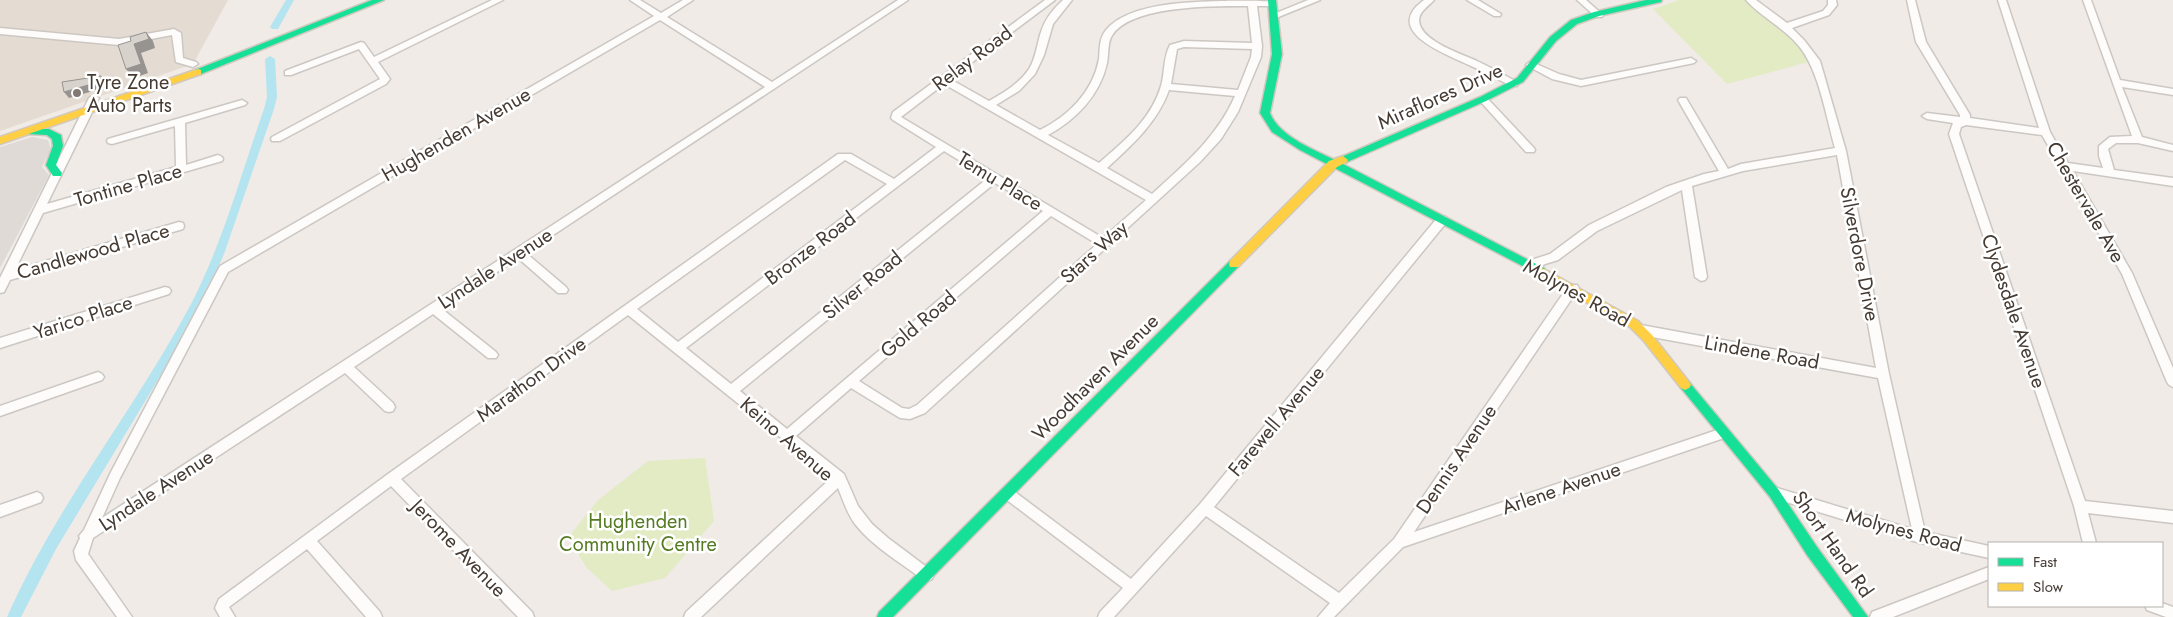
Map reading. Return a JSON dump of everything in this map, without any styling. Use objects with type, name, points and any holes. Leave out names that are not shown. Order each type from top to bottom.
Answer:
[{"type":"main road","points":[[0,131],[193,64],[360,0]]},
{"type":"main road","points":[[0,141],[263,48],[380,0]]},
{"type":"main road","name":"Miraflores Drive","points":[[1333,164],[1483,100],[1514,84],[1520,80],[1531,65],[1568,26],[1600,15],[1658,0]]},
{"type":"main road","name":"Molynes Road","points":[[1272,2],[1277,54],[1265,113],[1267,121],[1276,132],[1333,164],[1620,314],[1641,330],[1678,374],[1723,433],[1774,493]]},
{"type":"main road","points":[[22,134],[49,132],[57,137],[58,146],[51,165],[57,173]]},
{"type":"main road","name":"Woodhaven Avenue","points":[[884,617],[1333,164]]},
{"type":"main road","name":"Short Hand Rd","points":[[1774,493],[1812,552],[1861,617]]},
{"type":"street","points":[[373,61],[499,0]]},
{"type":"street","points":[[634,0],[771,86]]},
{"type":"street","name":"Hughenden Avenue","points":[[86,536],[119,468],[224,269],[689,0]]},
{"type":"street","name":"Lyndale Avenue","points":[[86,536],[902,0]]},
{"type":"street","name":"Relay Road","points":[[896,118],[896,114],[1051,0]]},
{"type":"street","points":[[990,105],[1011,92],[1031,73],[1036,65],[1049,20],[1068,0]]},
{"type":"street","points":[[1273,16],[1316,0]]},
{"type":"street","points":[[1430,0],[1418,10],[1415,18],[1420,34],[1427,41],[1514,84]]},
{"type":"street","points":[[1471,0],[1497,14]]},
{"type":"street","points":[[1581,0],[1600,15]]},
{"type":"street","name":"Silverdore Drive","points":[[1750,0],[1786,27],[1815,61],[1841,151],[1883,374],[1920,537]]},
{"type":"street","points":[[1786,27],[1826,13],[1833,5],[1832,0]]},
{"type":"street","points":[[1911,0],[1921,42],[1965,115],[1965,121]]},
{"type":"street","points":[[2002,0],[2045,132]]},
{"type":"street","points":[[2087,0],[2138,140]]},
{"type":"street","name":"Stars Way","points":[[850,382],[900,413],[916,412],[1153,199],[1209,146],[1228,119],[1256,57],[1257,46],[1252,2]]},
{"type":"street","points":[[1041,134],[1067,119],[1091,91],[1103,63],[1105,43],[1109,31],[1126,16],[1159,6],[1272,2]]},
{"type":"street","points":[[1031,14],[1049,20]]},
{"type":"street","points":[[0,31],[119,42],[174,32],[176,33],[179,60],[193,64]]},
{"type":"street","points":[[276,139],[383,82],[385,79],[360,44],[288,73]]},
{"type":"street","points":[[1100,169],[1150,117],[1161,102],[1166,87],[1172,51],[1176,45],[1257,46]]},
{"type":"street","points":[[1531,65],[1549,75],[1569,82],[1581,83],[1691,61]]},
{"type":"street","points":[[943,79],[1153,199]]},
{"type":"street","points":[[2116,83],[2173,93]]},
{"type":"street","points":[[1166,87],[1240,93]]},
{"type":"street","points":[[0,289],[94,98]]},
{"type":"street","points":[[1483,100],[1530,150]]},
{"type":"street","points":[[1683,100],[1726,174]]},
{"type":"street","points":[[112,140],[242,103]]},
{"type":"street","name":"Chestervale Ave","points":[[1927,116],[2045,132],[2127,273],[2173,382]]},
{"type":"street","name":"Temu Place","points":[[896,118],[1104,244]]},
{"type":"street","points":[[180,121],[181,170]]},
{"type":"street","name":"Clydesdale Avenue","points":[[1965,121],[1958,125],[1954,134],[2080,506],[2089,542]]},
{"type":"street","points":[[2110,173],[2103,148],[2114,139],[2138,140],[2173,148]]},
{"type":"street","name":"Bronze Road","points":[[678,348],[943,147]]},
{"type":"street","points":[[1529,265],[1554,257],[1586,233],[1615,216],[1686,184],[1764,163],[1841,151]]},
{"type":"street","name":"Marathon Drive","points":[[225,612],[224,603],[392,478],[845,155],[894,184]]},
{"type":"street","name":"Tontine Place","points":[[39,210],[218,160]]},
{"type":"street","points":[[2066,166],[2173,182]]},
{"type":"street","name":"Silver Road","points":[[731,391],[994,178]]},
{"type":"street","points":[[1686,184],[1701,277]]},
{"type":"street","name":"Gold Road","points":[[787,436],[1050,211]]},
{"type":"street","name":"Farewell Avenue","points":[[1106,617],[1204,508],[1442,220]]},
{"type":"street","name":"Candlewood Place","points":[[6,276],[180,226]]},
{"type":"street","points":[[518,252],[562,290]]},
{"type":"street","name":"Dennis Avenue","points":[[1325,617],[1399,543],[1573,288]]},
{"type":"street","name":"Yarico Place","points":[[0,343],[165,291]]},
{"type":"street","points":[[432,308],[492,355]]},
{"type":"street","name":"Keino Avenue","points":[[628,309],[840,478],[691,617]]},
{"type":"street","name":"Lindene Road","points":[[1641,330],[1883,374]]},
{"type":"street","points":[[345,366],[389,407]]},
{"type":"street","points":[[0,411],[98,377]]},
{"type":"street","name":"Arlene Avenue","points":[[1399,543],[1723,433]]},
{"type":"street","name":"Jerome Avenue","points":[[392,478],[526,617]]},
{"type":"street","points":[[840,478],[850,504],[860,520],[927,575]]},
{"type":"street","points":[[1007,493],[1132,587]]},
{"type":"street","name":"Molynes Road","points":[[1774,493],[1920,537],[1988,552]]},
{"type":"street","points":[[0,511],[37,498]]},
{"type":"street","points":[[2080,506],[2173,517]]},
{"type":"street","points":[[1204,508],[1339,601]]},
{"type":"street","points":[[86,536],[80,551],[81,556],[125,617]]},
{"type":"street","points":[[308,540],[375,617]]},
{"type":"street","points":[[1877,617],[1988,573]]},
{"type":"street","points":[[2155,607],[2173,613]]},
{"type":"shaded area","points":[[0,0],[228,0],[193,64],[0,131]]},
{"type":"shaded area","points":[[32,137],[48,140],[51,149],[42,167],[49,175],[0,268],[0,147]]},
{"type":"green space","points":[[1679,0],[1745,0],[1783,27],[1812,61],[1727,84],[1653,9]]},
{"type":"green space","name":"Hughenden Community Centre","points":[[705,458],[714,521],[665,578],[612,591],[587,568],[568,538],[597,501],[648,461]]},
{"type":"building","points":[[146,32],[149,39],[134,44],[141,64],[126,69],[118,45],[131,41],[130,37]]},
{"type":"building","points":[[101,76],[102,81],[64,92],[62,82]]},
{"type":"waterway","points":[[275,27],[290,0]]},
{"type":"waterway","points":[[14,617],[51,545],[166,357],[196,304],[219,254],[269,109],[272,97],[270,59]]},
{"type":"traffic: fast","points":[[198,72],[380,0]]},
{"type":"traffic: fast","points":[[1272,0],[1277,54],[1265,113],[1271,125],[1286,138],[1304,148],[1540,271]]},
{"type":"traffic: fast","points":[[1343,160],[1483,99],[1520,80],[1553,39],[1574,22],[1597,14],[1658,0]]},
{"type":"traffic: fast","points":[[31,132],[49,132],[57,137],[58,146],[51,165],[57,173]]},
{"type":"traffic: fast","points":[[884,617],[1234,264]]},
{"type":"traffic: fast","points":[[1685,385],[1774,493],[1812,551],[1861,617]]},
{"type":"traffic: slow","points":[[0,141],[198,72]]},
{"type":"traffic: slow","points":[[1234,264],[1333,164],[1343,160]]},
{"type":"traffic: slow","points":[[1540,271],[1634,324],[1648,338],[1685,385]]},
{"type":"place","name":"Tyre Zone Auto Parts","points":[[77,93]]}]
